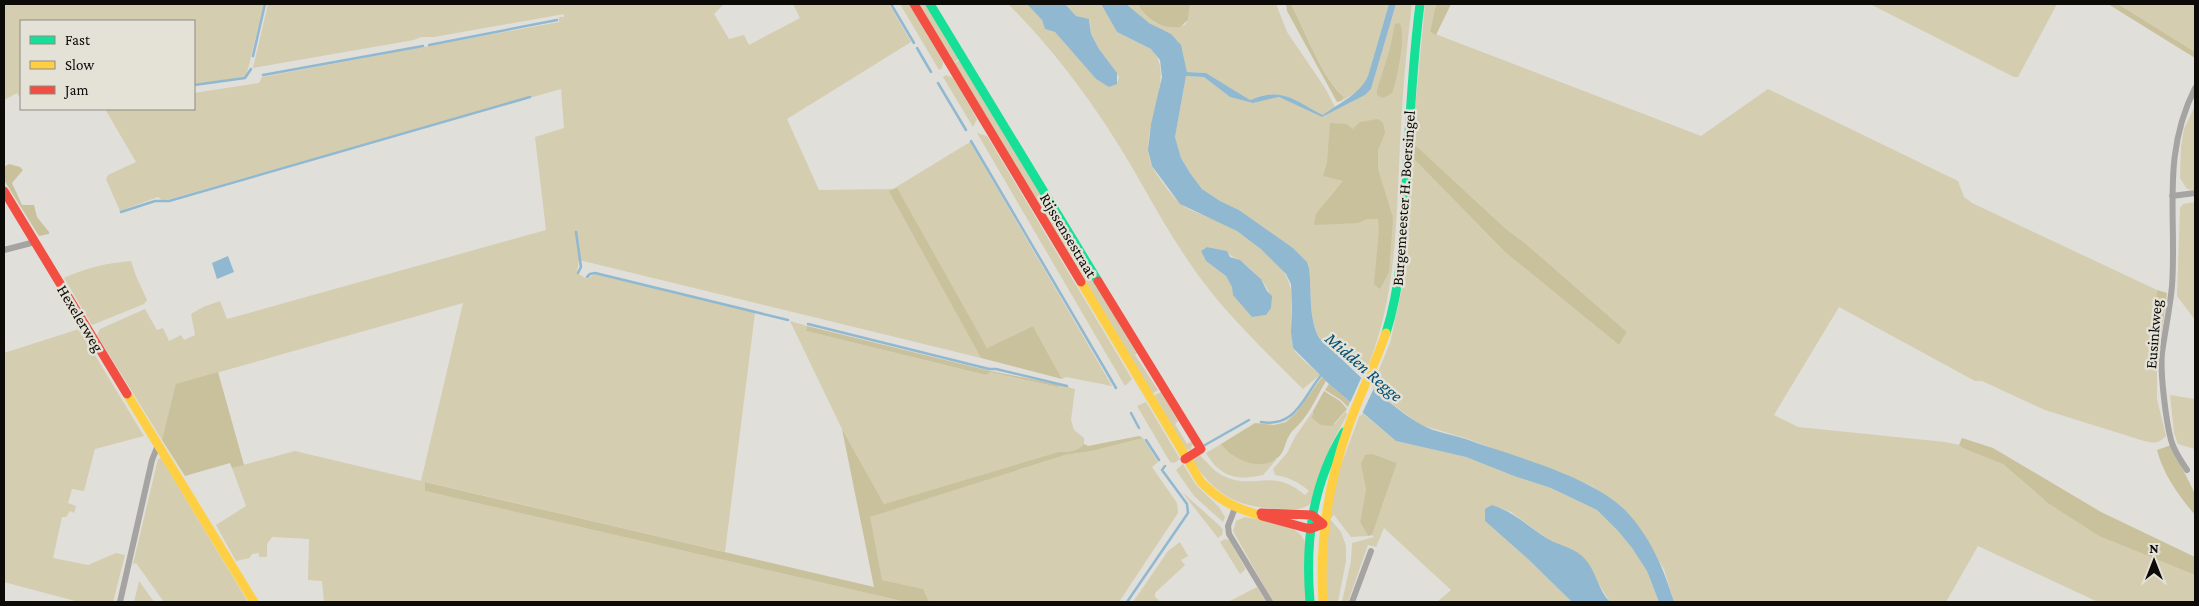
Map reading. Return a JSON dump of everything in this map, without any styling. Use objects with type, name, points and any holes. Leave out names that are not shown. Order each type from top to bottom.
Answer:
[{"type":"main road","name":"Rijssensestraat","points":[[914,4],[1186,459],[1208,490],[1235,508],[1310,529]]},
{"type":"main road","name":"Rijssensestraat","points":[[930,4],[1059,219],[1202,449],[1186,459]]},
{"type":"main road","name":"Burgemeester H. Boersingel","points":[[1349,425],[1373,371],[1391,321],[1401,268],[1409,110],[1420,4]]},
{"type":"main road","name":"Hexelerweg","points":[[4,191],[254,602]]},
{"type":"main road","points":[[1310,602],[1308,573],[1312,516],[1321,480],[1336,443],[1349,425]]},
{"type":"main road","points":[[1323,602],[1320,559],[1323,524],[1336,467],[1349,425]]},
{"type":"main road","name":"Rijssensestraat","points":[[1252,513],[1312,516]]},
{"type":"main road","points":[[1312,516],[1323,524]]},
{"type":"main road","points":[[1310,529],[1323,524]]},
{"type":"street","name":"Eusinkweg","points":[[2187,470],[2171,440],[2162,375],[2162,355],[2172,285],[2172,196],[2177,133],[2186,105],[2195,88]]},
{"type":"street","points":[[2172,196],[2195,193]]},
{"type":"street","points":[[4,250],[35,242]]},
{"type":"street","points":[[120,602],[152,460],[158,444]]},
{"type":"street","points":[[1235,508],[1229,523],[1229,534],[1270,602]]},
{"type":"street","points":[[1352,602],[1371,551]]},
{"type":"shaded area","points":[[4,4],[264,4],[246,77],[195,84],[195,20],[20,20],[20,98],[17,93],[4,100]]},
{"type":"shaded area","points":[[268,4],[724,4],[714,14],[729,39],[744,35],[749,45],[800,18],[793,4],[889,4],[911,42],[787,119],[819,190],[893,189],[970,142],[1112,386],[1066,377],[1062,379],[1033,326],[987,348],[894,191],[890,191],[981,358],[579,260],[577,273],[587,279],[595,274],[755,313],[725,552],[426,482],[425,491],[906,602],[324,602],[322,581],[308,580],[309,539],[272,537],[267,544],[267,557],[259,557],[259,553],[252,554],[250,558],[236,561],[216,525],[246,506],[232,468],[295,451],[421,481],[463,303],[177,384],[162,440],[97,335],[100,329],[145,309],[157,330],[163,328],[169,341],[181,335],[184,340],[195,335],[191,314],[220,301],[227,319],[546,230],[535,137],[564,128],[561,89],[170,199],[162,200],[158,197],[120,211],[106,179],[108,175],[136,162],[106,110],[195,110],[195,93],[259,83],[262,77],[559,22],[559,17],[564,17],[564,14],[434,37],[421,37],[414,40],[253,68]]},
{"type":"shaded area","points":[[900,4],[909,4],[943,62],[942,68],[939,70]]},
{"type":"shaded area","points":[[919,4],[926,4],[959,59],[954,62]]},
{"type":"shaded area","points":[[1008,4],[1027,4],[1042,20],[1045,29],[1055,32],[1096,79],[1117,84],[1119,77],[1091,34],[1090,20],[1076,16],[1065,4],[1101,4],[1117,32],[1151,49],[1158,60],[1161,74],[1149,136],[1149,152],[1152,166],[1166,187],[1182,205],[1241,233],[1267,254],[1285,274],[1289,283],[1292,300],[1291,327],[1293,348],[1320,375],[1303,389],[1224,308],[1196,272],[1168,230],[1101,117],[1072,77]],"holes":[[[1207,247],[1227,251],[1230,255],[1240,260],[1266,286],[1271,301],[1270,308],[1265,315],[1252,317],[1226,276],[1206,261],[1201,251]]]},
{"type":"shaded area","points":[[1126,4],[1138,4],[1152,21],[1170,26],[1185,25],[1188,20],[1190,4],[1276,4],[1287,32],[1325,88],[1335,107],[1323,115],[1296,100],[1280,95],[1271,94],[1250,100],[1206,73],[1187,72],[1182,50],[1177,40],[1138,16]]},
{"type":"shaded area","points":[[1138,4],[1190,4],[1188,20],[1180,27],[1160,25],[1145,15]]},
{"type":"shaded area","points":[[1286,4],[1291,4],[1321,67],[1344,97],[1341,101],[1337,102],[1287,11]]},
{"type":"shaded area","points":[[1291,4],[1389,4],[1368,76],[1360,88],[1341,101],[1344,97],[1336,89],[1321,66]]},
{"type":"shaded area","points":[[1396,4],[1412,4],[1403,92],[1396,234],[1389,292],[1383,321],[1363,377],[1319,338],[1313,321],[1307,262],[1293,248],[1239,210],[1220,201],[1202,189],[1181,158],[1175,137],[1186,76],[1204,77],[1230,97],[1253,103],[1279,97],[1322,117],[1365,95],[1371,89]]},
{"type":"shaded area","points":[[1425,4],[1436,4],[1430,32],[1701,136],[1768,89],[1958,181],[1964,197],[1972,203],[2157,290],[2148,362],[2157,368],[2157,399],[2166,436],[2157,442],[2145,441],[2045,410],[1982,381],[1975,381],[1839,307],[1774,415],[1798,427],[1945,442],[1959,445],[2003,464],[2049,504],[2099,536],[2195,575],[2195,602],[2098,602],[1978,546],[1946,602],[1674,602],[1664,569],[1624,509],[1592,486],[1468,439],[1421,425],[1371,389],[1390,343],[1405,275],[1412,157],[1505,252],[1619,345],[1627,332],[1526,244],[1506,229],[1412,142]]},
{"type":"shaded area","points":[[1436,4],[1451,4],[1436,35],[1430,32]]},
{"type":"shaded area","points":[[1870,4],[2057,4],[2018,77],[2014,77]]},
{"type":"shaded area","points":[[2108,4],[2118,4],[2195,52],[2195,58]]},
{"type":"shaded area","points":[[2118,4],[2195,4],[2195,52]]},
{"type":"shaded area","points":[[1399,23],[1402,46],[1396,78],[1392,93],[1383,98],[1377,95],[1377,90],[1390,49],[1395,24]]},
{"type":"shaded area","points":[[960,60],[1137,353],[1135,355],[1158,390],[1152,394],[954,63]]},
{"type":"shaded area","points":[[946,75],[953,78],[977,119],[973,127],[943,77]]},
{"type":"shaded area","points":[[2195,106],[2195,190],[2187,189],[2180,178],[2181,146],[2184,129]]},
{"type":"shaded area","points":[[1378,119],[1383,123],[1385,133],[1378,150],[1378,169],[1393,218],[1389,272],[1380,289],[1374,284],[1379,230],[1378,219],[1367,219],[1358,223],[1314,225],[1316,214],[1343,181],[1323,176],[1327,163],[1330,123],[1346,124],[1353,129],[1360,122]]},
{"type":"shaded area","points":[[977,133],[987,136],[1132,379],[1125,386]]},
{"type":"shaded area","points":[[1412,142],[1506,229],[1526,244],[1627,332],[1619,345],[1505,252],[1412,157]]},
{"type":"shaded area","points":[[9,164],[20,167],[23,170],[12,183],[22,205],[34,205],[37,217],[49,234],[39,236],[4,180],[4,167]]},
{"type":"shaded area","points":[[897,188],[987,348],[1033,326],[1062,379],[981,358],[889,191]]},
{"type":"shaded area","points":[[2195,202],[2195,320],[2177,296],[2180,208],[2183,204]]},
{"type":"shaded area","points":[[131,261],[147,300],[144,304],[92,325],[64,278],[97,266]]},
{"type":"shaded area","points":[[2157,290],[2167,293],[2157,368],[2148,363]]},
{"type":"shaded area","points":[[790,321],[807,326],[806,331],[986,375],[990,372],[1075,389],[1071,420],[1074,430],[1084,438],[1084,444],[1072,451],[1058,452],[884,504],[842,429]]},
{"type":"shaded area","points":[[807,326],[986,370],[1061,385],[1058,387],[990,372],[986,375],[806,331]]},
{"type":"shaded area","points":[[79,329],[144,436],[95,449],[84,491],[72,489],[68,503],[76,506],[74,513],[70,511],[66,517],[62,517],[53,558],[88,565],[116,553],[125,555],[113,602],[79,602],[4,582],[4,353]]},
{"type":"shaded area","points":[[218,372],[244,465],[232,468],[230,463],[185,476],[162,440],[176,384]]},
{"type":"shaded area","points":[[1322,377],[1326,381],[1312,406],[1290,434],[1283,451],[1276,459],[1262,464],[1246,462],[1231,454],[1221,444],[1255,423],[1274,425],[1286,422],[1296,413]]},
{"type":"shaded area","points":[[1329,384],[1350,402],[1348,407],[1325,390]]},
{"type":"shaded area","points":[[1324,391],[1340,401],[1347,409],[1332,426],[1321,425],[1312,418],[1313,411]]},
{"type":"shaded area","points":[[1161,392],[1178,421],[1175,424],[1187,444],[1192,441],[1193,444],[1190,450],[1185,449],[1153,396]]},
{"type":"shaded area","points":[[2170,395],[2195,399],[2195,449],[2178,444],[2174,433]]},
{"type":"shaded area","points":[[1146,402],[1180,459],[1174,463],[1170,462],[1137,406]]},
{"type":"shaded area","points":[[1313,411],[1312,415],[1335,424],[1346,411],[1347,415],[1332,443],[1310,504],[1303,508],[1265,508],[1252,506],[1230,498],[1211,484],[1193,462],[1193,458],[1199,455],[1215,470],[1226,477],[1247,481],[1274,480],[1283,482],[1305,495],[1309,491],[1293,480],[1275,475],[1273,469],[1287,453],[1295,437]]},
{"type":"shaded area","points":[[1361,412],[1396,441],[1466,457],[1551,488],[1597,510],[1632,548],[1647,571],[1659,602],[1610,602],[1580,554],[1549,540],[1511,512],[1492,505],[1485,521],[1572,602],[1437,602],[1451,590],[1384,528],[1376,547],[1368,545],[1348,602],[1342,602],[1351,561],[1352,543],[1374,537],[1372,535],[1397,463],[1373,454],[1362,464],[1366,489],[1360,522],[1368,536],[1351,537],[1334,515],[1330,519],[1341,532],[1346,546],[1346,561],[1338,602],[1325,602],[1327,521],[1338,473]]},
{"type":"shaded area","points":[[842,429],[884,504],[1058,452],[1072,451],[1084,444],[1088,446],[1139,436],[1143,438],[1092,451],[1065,455],[870,517],[882,580],[923,589],[929,602],[906,602],[425,491],[425,482],[874,587]]},
{"type":"shaded area","points":[[1143,438],[1158,462],[1152,467],[1177,503],[1178,513],[1119,602],[929,602],[922,589],[882,580],[869,517],[1065,455],[1092,451]]},
{"type":"shaded area","points":[[1962,438],[1993,448],[2101,512],[2195,557],[2195,575],[2099,536],[2049,504],[2003,464],[1963,448],[1959,445]]},
{"type":"shaded area","points":[[1221,444],[1226,450],[1246,461],[1262,463],[1277,459],[1263,475],[1237,477],[1223,472],[1211,461],[1206,453]]},
{"type":"shaded area","points":[[2171,445],[2195,494],[2195,515],[2172,484],[2163,468],[2157,450]]},
{"type":"shaded area","points":[[1373,454],[1397,463],[1372,535],[1368,536],[1360,522],[1366,489],[1361,464],[1365,455]]},
{"type":"shaded area","points":[[161,458],[248,602],[164,602],[136,563],[133,564],[158,459]]},
{"type":"shaded area","points":[[1183,464],[1196,485],[1219,507],[1225,517],[1223,522],[1194,496],[1176,470]]},
{"type":"shaded area","points":[[1182,492],[1220,526],[1223,530],[1222,535],[1218,538]]},
{"type":"shaded area","points":[[1245,517],[1288,526],[1301,535],[1305,542],[1308,602],[1273,602],[1233,531],[1236,521]]},
{"type":"shaded area","points":[[1225,539],[1229,540],[1245,568],[1240,574],[1220,542]]},
{"type":"shaded area","points":[[1180,542],[1188,556],[1181,560],[1185,565],[1155,593],[1155,597],[1161,602],[1133,602],[1168,551]]},
{"type":"shaded area","points":[[139,581],[154,602],[134,602]]},
{"type":"shaded area","points":[[1257,587],[1266,602],[1228,602]]},
{"type":"water","points":[[1027,4],[1065,4],[1076,16],[1089,19],[1091,34],[1099,49],[1117,73],[1117,84],[1109,87],[1096,79],[1055,32],[1045,29],[1042,20]]},
{"type":"water","points":[[1101,4],[1126,4],[1149,23],[1171,34],[1181,45],[1187,72],[1206,73],[1250,100],[1271,94],[1280,95],[1296,100],[1323,115],[1354,94],[1364,83],[1368,76],[1389,4],[1396,4],[1371,89],[1365,95],[1322,117],[1279,97],[1253,103],[1230,97],[1204,77],[1186,76],[1175,137],[1181,158],[1202,189],[1220,201],[1239,210],[1293,248],[1307,262],[1313,321],[1319,338],[1368,384],[1406,415],[1426,427],[1553,469],[1611,498],[1634,520],[1649,542],[1666,577],[1674,602],[1659,602],[1647,571],[1632,548],[1597,510],[1551,488],[1466,457],[1396,441],[1329,384],[1293,348],[1291,284],[1286,274],[1261,249],[1237,231],[1180,204],[1152,166],[1148,150],[1151,124],[1162,77],[1160,60],[1151,49],[1117,32]]},
{"type":"water","points":[[1207,247],[1227,251],[1230,257],[1240,260],[1261,279],[1272,296],[1271,308],[1266,315],[1252,317],[1233,295],[1232,287],[1226,276],[1206,261],[1201,251]]},
{"type":"water","points":[[228,256],[234,272],[217,279],[212,263]]},
{"type":"water","points":[[1492,505],[1514,516],[1548,539],[1581,555],[1589,564],[1610,602],[1572,602],[1485,521],[1485,509]]},
{"type":"pier","points":[[1363,374],[1374,388],[1361,416],[1349,405]]},
{"type":"waterway","points":[[253,56],[265,4]]},
{"type":"waterway","points":[[891,4],[914,43]]},
{"type":"waterway","points":[[429,45],[557,20]]},
{"type":"waterway","points":[[263,75],[423,46]]},
{"type":"waterway","points":[[917,48],[931,72]]},
{"type":"waterway","points":[[195,85],[245,78],[251,69]]},
{"type":"waterway","points":[[938,83],[966,130]]},
{"type":"waterway","points":[[121,212],[155,201],[169,201],[530,97]]},
{"type":"waterway","points":[[971,141],[1116,388]]},
{"type":"waterway","points":[[576,232],[581,267],[578,273]]},
{"type":"waterway","points":[[587,277],[595,273],[788,320]]},
{"type":"waterway","points":[[808,324],[989,369],[1067,386]]},
{"type":"waterway","points":[[1261,422],[1273,423],[1291,415],[1323,373]]},
{"type":"waterway","points":[[1131,413],[1139,428]]},
{"type":"waterway","points":[[1205,445],[1249,420]]},
{"type":"waterway","points":[[1146,440],[1159,460]]},
{"type":"waterway","points":[[1127,602],[1188,513],[1187,504],[1162,470],[1165,466]]},
{"type":"traffic: fast","points":[[930,4],[1098,281]]},
{"type":"traffic: fast","points":[[1386,333],[1392,313],[1402,251],[1412,86],[1420,4]]},
{"type":"traffic: fast","points":[[1310,602],[1309,557],[1313,514],[1324,472],[1344,432]]},
{"type":"traffic: slow","points":[[1081,282],[1201,482],[1215,495],[1229,504],[1262,516]]},
{"type":"traffic: slow","points":[[1323,602],[1322,557],[1330,490],[1353,413],[1386,333]]},
{"type":"traffic: slow","points":[[127,394],[254,602]]},
{"type":"traffic: jam","points":[[914,4],[1081,282]]},
{"type":"traffic: jam","points":[[4,191],[127,394]]},
{"type":"traffic: jam","points":[[1098,281],[1201,449],[1185,459]]},
{"type":"traffic: jam","points":[[1261,513],[1312,515],[1323,524]]},
{"type":"traffic: jam","points":[[1262,516],[1310,529],[1323,524]]},
{"type":"water label","name":"Midden Regge","points":[[1364,367]]}]
